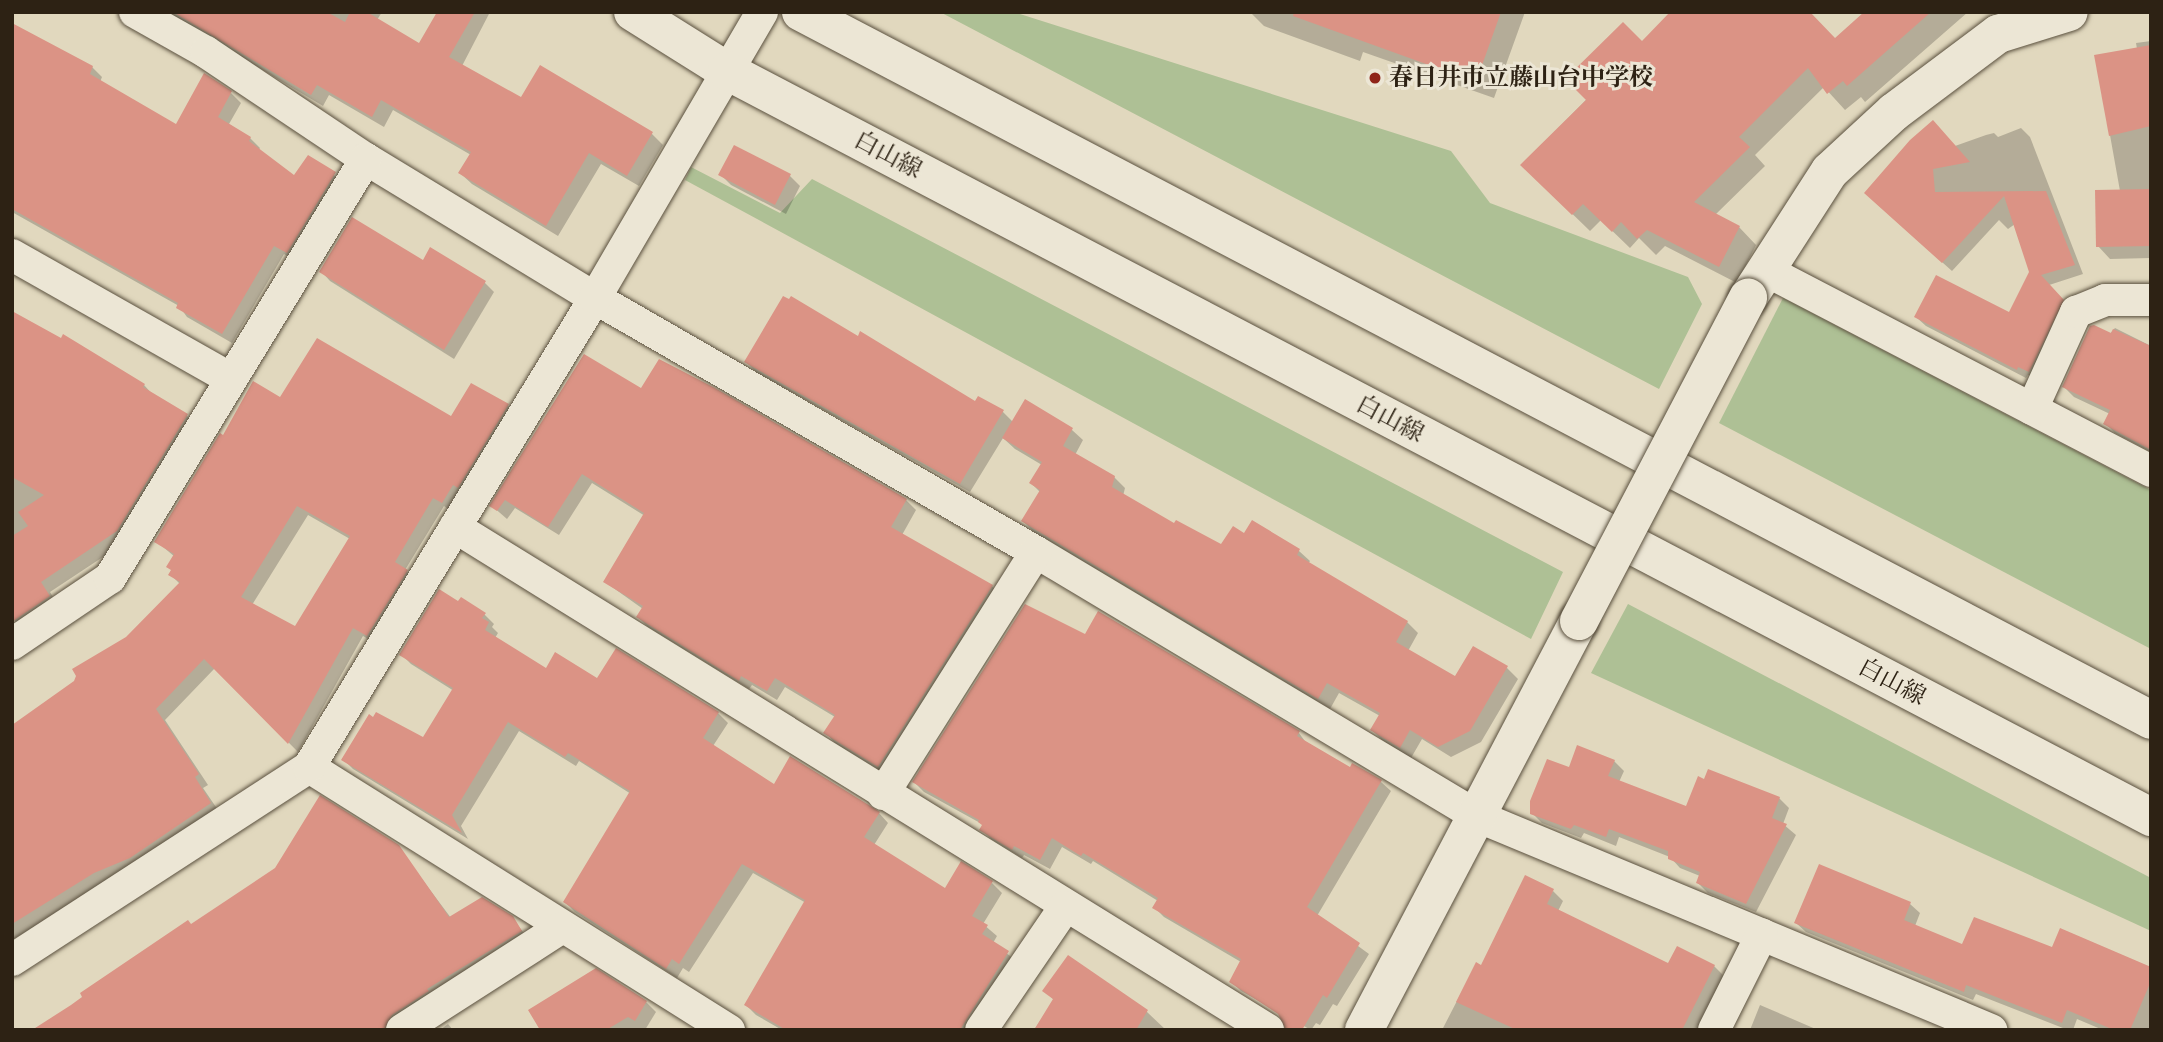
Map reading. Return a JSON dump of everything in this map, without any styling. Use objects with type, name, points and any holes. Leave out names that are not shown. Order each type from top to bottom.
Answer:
[{"type":"street","points":[[135,12],[206,52],[366,159],[595,298],[1036,552],[1479,817],[1992,1030]]},
{"type":"street","name":"白山線","points":[[633,12],[727,71],[2151,817]]},
{"type":"street","points":[[12,960],[309,767],[595,298],[762,12]]},
{"type":"street","points":[[801,12],[2151,720]]},
{"type":"street","points":[[1364,1030],[1479,817],[1756,284],[1830,171],[1998,23],[2069,12]]},
{"type":"street","points":[[12,644],[110,578],[229,378],[366,159]]},
{"type":"street","points":[[12,255],[229,378]]},
{"type":"street","points":[[1756,284],[2032,409],[2151,471]]},
{"type":"street","points":[[2032,409],[2076,312],[2105,300],[2151,300]]},
{"type":"street","points":[[456,527],[1065,907],[1268,1030]]},
{"type":"street","points":[[883,794],[1036,552]]},
{"type":"street","points":[[309,767],[561,928],[729,1030]]},
{"type":"street","points":[[981,1030],[1065,907]]},
{"type":"street","points":[[402,1030],[561,928]]},
{"type":"street","points":[[1714,1030],[1762,934]]},
{"type":"green space","points":[[940,12],[1014,12],[1451,151],[1490,203],[1688,277],[1702,304],[1659,389]]},
{"type":"green space","points":[[691,167],[780,213],[812,179],[1563,572],[1531,639],[685,180]]},
{"type":"green space","points":[[1783,298],[2151,490],[2151,649],[1719,423]]},
{"type":"green space","points":[[1628,604],[2151,878],[2151,931],[1591,673]]},
{"type":"building","points":[[173,12],[327,12],[345,22],[350,12],[367,12],[419,43],[437,12],[475,12],[449,57],[521,97],[540,65],[653,132],[627,176],[589,153],[546,226],[458,173],[471,152],[381,100],[372,117],[317,85],[311,95]]},
{"type":"building","points":[[1294,12],[1501,12],[1476,82],[1293,16]]},
{"type":"building","points":[[1670,12],[1810,12],[1835,38],[1864,12],[1931,12],[1847,86],[1843,81],[1827,94],[1808,68],[1739,137],[1750,147],[1694,202],[1740,226],[1719,267],[1647,230],[1637,239],[1621,222],[1612,232],[1583,204],[1572,215],[1520,165],[1586,100],[1565,79],[1623,22],[1642,41]]},
{"type":"building","points":[[12,23],[93,66],[90,74],[176,124],[204,73],[232,91],[218,117],[251,137],[249,141],[294,175],[308,155],[336,172],[287,253],[274,246],[222,334],[176,308],[178,303],[12,209]]},
{"type":"building","points":[[2151,45],[2151,126],[2109,136],[2094,55]]},
{"type":"building","points":[[1933,120],[1970,162],[1933,169],[1935,192],[2046,191],[2075,265],[2041,275],[2064,300],[2029,372],[2018,367],[2017,370],[1914,317],[1936,275],[2009,312],[2029,272],[2004,196],[1942,263],[1864,193],[1910,140]]},
{"type":"building","points":[[734,145],[791,174],[775,205],[718,175]]},
{"type":"building","points":[[2151,189],[2151,246],[2096,247],[2095,190]]},
{"type":"building","points":[[352,217],[423,260],[430,247],[486,281],[444,350],[319,272]]},
{"type":"building","points":[[783,296],[789,299],[791,296],[858,336],[860,331],[975,401],[978,396],[1004,410],[960,484],[744,362]]},
{"type":"building","points":[[12,311],[61,338],[63,334],[188,414],[117,531],[41,582],[50,596],[12,622],[12,536],[28,526],[18,512],[44,495],[12,477]]},
{"type":"building","points":[[2094,325],[2111,333],[2113,329],[2151,346],[2151,450],[2103,424],[2110,410],[2062,387],[2090,326]]},
{"type":"building","points":[[317,338],[451,416],[471,383],[509,404],[458,488],[453,485],[442,503],[433,498],[395,562],[408,570],[367,636],[353,628],[288,744],[204,659],[156,709],[199,774],[195,777],[211,803],[130,858],[94,873],[12,924],[12,725],[74,681],[76,676],[72,669],[126,637],[180,582],[168,575],[171,570],[166,567],[174,554],[154,542],[220,433],[223,435],[253,381],[280,397]],"holes":[[[297,506],[350,536],[295,626],[241,597]]]},
{"type":"building","points":[[584,354],[641,388],[659,359],[715,388],[907,499],[891,527],[993,585],[878,767],[823,733],[835,715],[775,678],[767,691],[741,676],[739,681],[636,617],[643,606],[603,582],[644,513],[582,474],[548,527],[505,500],[497,511],[489,506]]},
{"type":"building","points":[[1025,399],[1073,428],[1063,446],[1115,476],[1112,487],[1174,523],[1176,520],[1221,544],[1233,526],[1244,533],[1252,520],[1300,549],[1297,555],[1408,621],[1396,642],[1455,676],[1473,646],[1508,666],[1470,731],[1438,747],[1410,730],[1400,748],[1370,730],[1380,713],[1327,683],[1318,699],[1021,521],[1040,490],[1029,483],[1042,462],[1002,438]]},
{"type":"building","points":[[439,589],[458,601],[461,597],[486,613],[482,618],[489,622],[485,630],[546,668],[555,652],[597,678],[616,648],[719,712],[703,738],[774,784],[790,756],[880,812],[864,837],[945,888],[961,861],[993,881],[972,916],[988,925],[982,934],[1009,951],[960,1030],[786,1030],[744,1005],[805,900],[742,864],[679,964],[672,959],[666,969],[563,902],[630,791],[568,753],[565,757],[508,722],[452,815],[462,833],[341,760],[369,714],[373,717],[376,712],[423,737],[453,688],[399,655]]},
{"type":"building","points":[[1025,604],[1085,634],[1098,611],[1300,731],[1297,736],[1350,767],[1352,763],[1382,780],[1307,907],[1360,943],[1327,998],[1323,995],[1302,1030],[1286,1030],[1278,1014],[1229,982],[1241,959],[1152,908],[1158,898],[1083,853],[1081,856],[1052,838],[1040,860],[1014,846],[1012,850],[979,830],[982,825],[979,820],[912,782]]},
{"type":"building","points":[[1577,745],[1615,760],[1608,776],[1686,806],[1698,776],[1704,779],[1708,769],[1780,797],[1772,818],[1787,824],[1746,904],[1696,883],[1700,872],[1668,859],[1668,851],[1609,829],[1606,837],[1574,825],[1571,829],[1530,814],[1530,801],[1547,759],[1569,767]]},
{"type":"building","points":[[320,795],[399,845],[449,917],[482,897],[513,916],[522,931],[427,989],[429,991],[392,1015],[384,1030],[32,1030],[82,997],[80,993],[188,920],[191,924],[275,868]]},
{"type":"building","points":[[1819,864],[1911,902],[1904,920],[1962,944],[1974,917],[2052,947],[2060,928],[2151,967],[2151,981],[2130,1030],[2114,1030],[2067,1010],[2062,1023],[1966,985],[1964,992],[1794,923]]},
{"type":"building","points":[[1525,875],[1554,889],[1547,904],[1668,963],[1677,946],[1715,965],[1682,1030],[1517,1030],[1456,1002],[1476,962],[1481,965]]},
{"type":"building","points":[[1068,955],[1148,1010],[1136,1030],[1034,1030],[1053,999],[1042,991]]},
{"type":"building","points":[[596,968],[647,1001],[635,1021],[628,1017],[606,1030],[540,1030],[528,1010]]},
{"type":"place","name":"春日井市立藤山台中学校","points":[[1375,78]]}]
